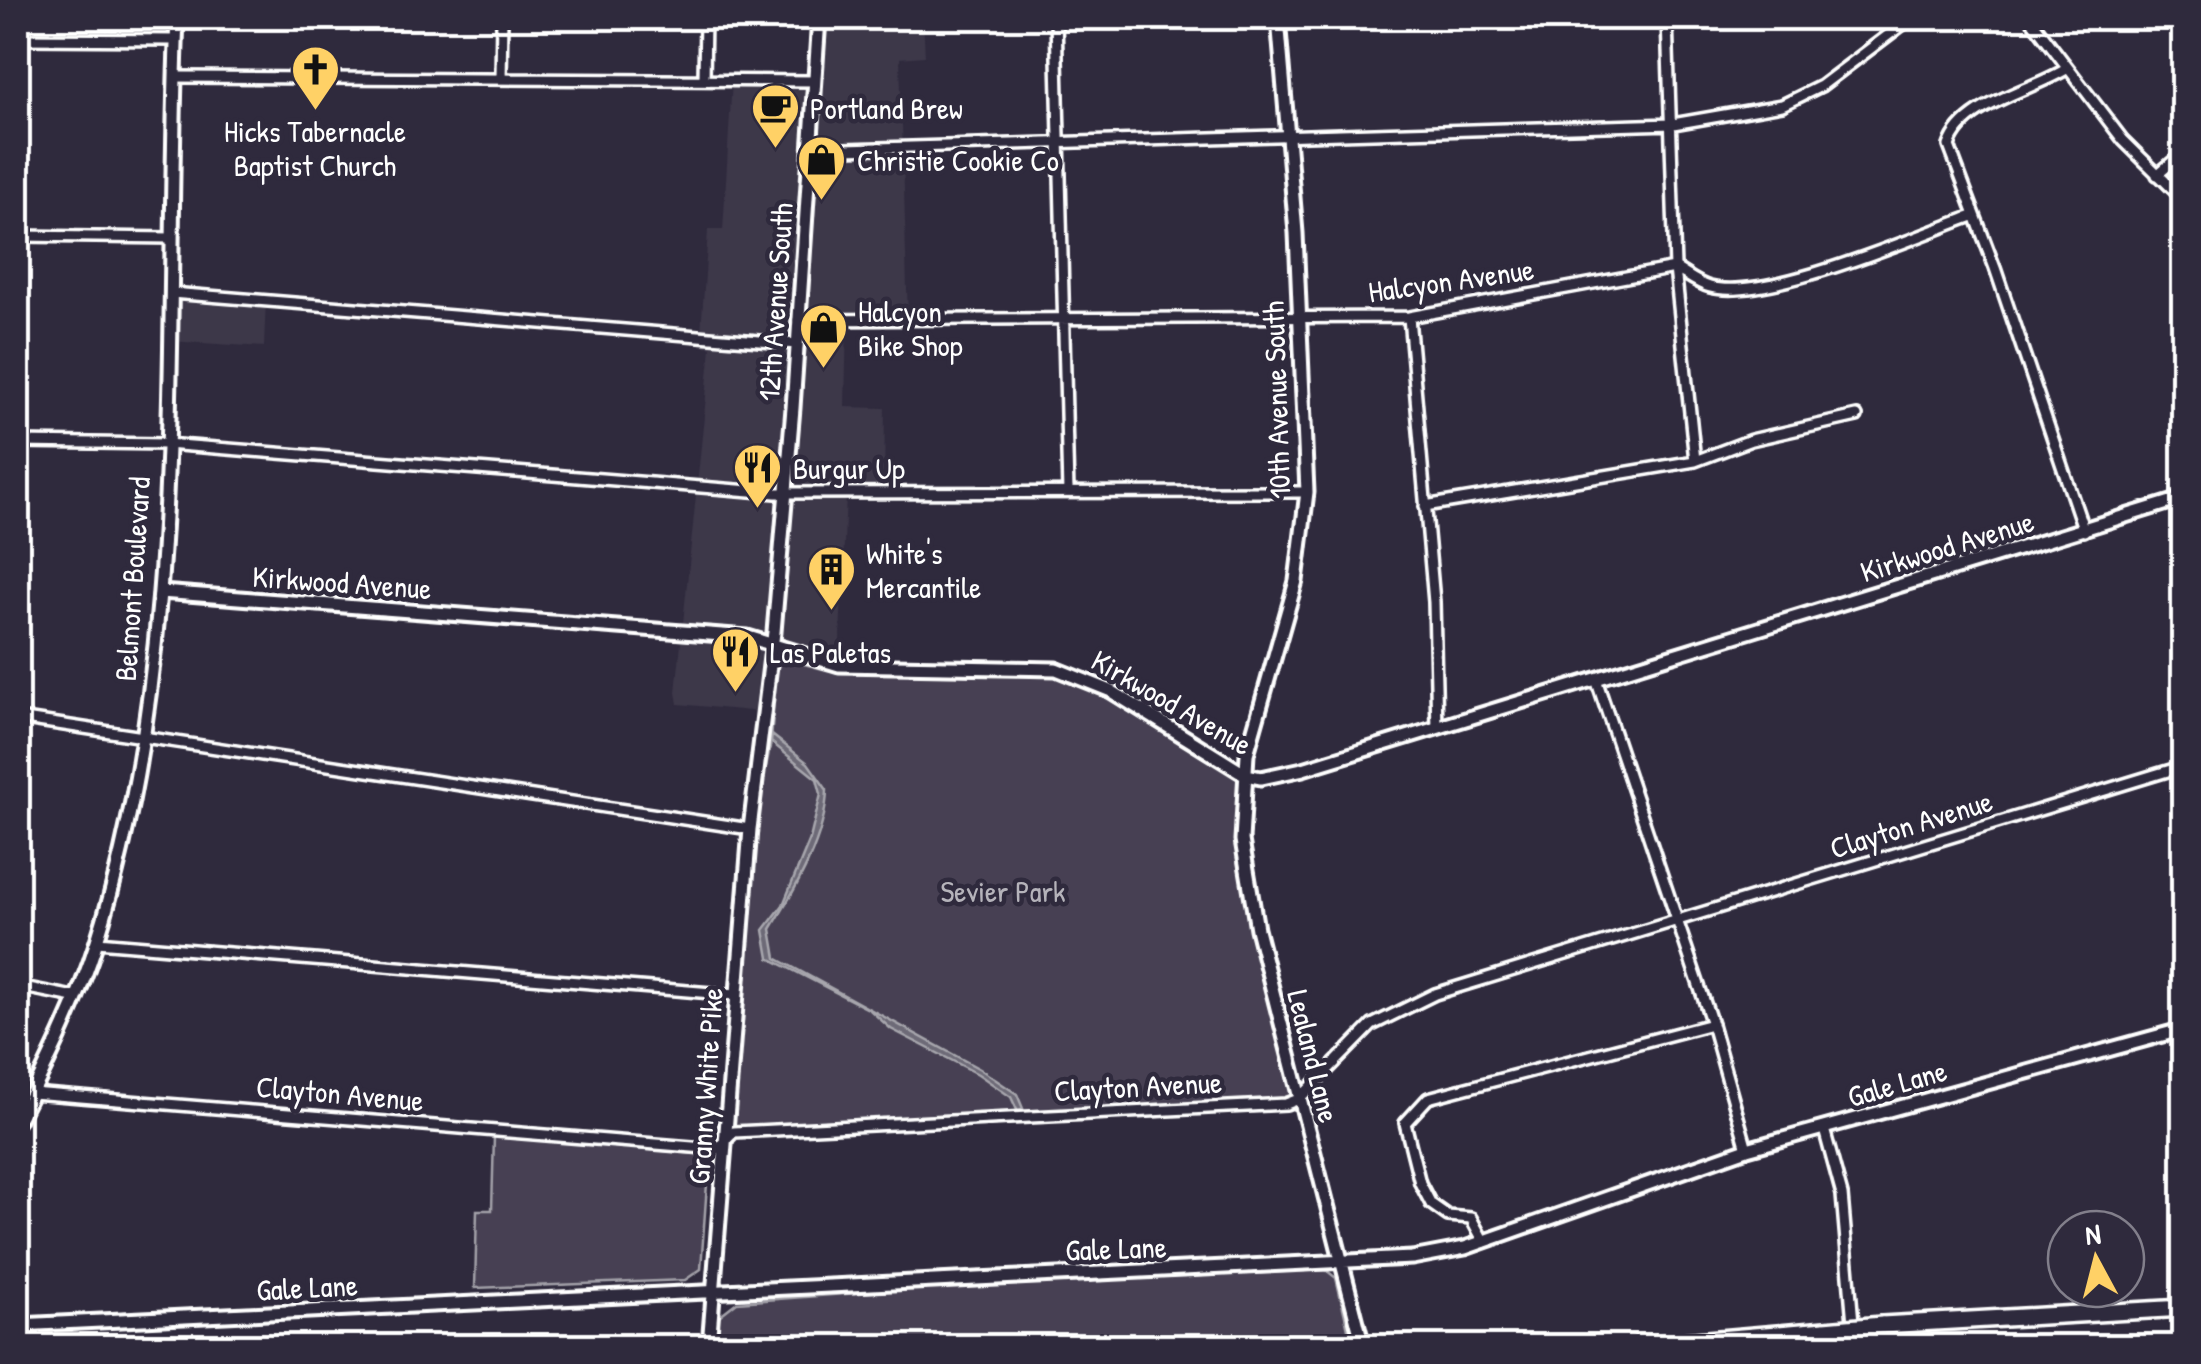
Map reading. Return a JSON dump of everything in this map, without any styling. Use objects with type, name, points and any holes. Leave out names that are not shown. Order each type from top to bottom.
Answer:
[{"type":"highway","points":[[1636,1346],[2184,1305]]},
{"type":"street","name":"Belmont Boulevard","points":[[18,1121],[97,942],[144,737],[161,592],[177,18]]},
{"type":"street","points":[[501,79],[502,18]]},
{"type":"street","points":[[704,18],[704,80]]},
{"type":"street","name":"12th Avenue South","points":[[750,829],[785,493],[819,18]]},
{"type":"street","points":[[1056,18],[1068,492]]},
{"type":"street","name":"10th Avenue South","points":[[1246,775],[1247,754],[1296,581],[1307,492],[1278,18]]},
{"type":"street","points":[[1667,18],[1675,268],[1695,461]]},
{"type":"street","points":[[811,150],[1673,124],[1782,105],[1821,86],[1911,18]]},
{"type":"street","points":[[2030,18],[2156,175],[2184,200]]},
{"type":"street","points":[[18,38],[176,40]]},
{"type":"street","points":[[2068,68],[1974,114],[1957,128],[1949,153],[1996,268],[2084,530]]},
{"type":"street","points":[[176,77],[814,81]]},
{"type":"street","points":[[2156,175],[2184,152]]},
{"type":"street","points":[[1675,268],[1710,287],[1764,285],[1812,274],[1973,216]]},
{"type":"street","points":[[18,236],[172,238]]},
{"type":"street","name":"Halcyon Avenue","points":[[798,320],[1410,317],[1675,268]]},
{"type":"street","points":[[171,293],[797,344]]},
{"type":"street","points":[[1410,317],[1426,506],[1437,728]]},
{"type":"street","points":[[1426,506],[1695,461],[1751,440],[1857,416]]},
{"type":"street","points":[[18,442],[166,444],[785,493],[1307,492]]},
{"type":"street","name":"Kirkwood Avenue","points":[[161,592],[748,637],[838,665],[1022,665],[1070,672],[1110,691],[1246,775],[1274,776],[2184,498]]},
{"type":"street","points":[[1596,678],[1712,1024],[1747,1149]]},
{"type":"street","points":[[18,718],[750,829]]},
{"type":"street","name":"Clayton Avenue","points":[[32,1093],[714,1149],[734,1132],[1286,1104],[1298,1099],[1350,1044],[1386,1015],[1436,994],[2184,766]]},
{"type":"street","name":"Lealand Lane","points":[[1246,775],[1242,816],[1246,874],[1298,1099],[1363,1346]]},
{"type":"street","name":"Granny White Pike","points":[[708,1346],[750,829]]},
{"type":"street","points":[[97,942],[736,994]]},
{"type":"street","points":[[18,986],[74,997]]},
{"type":"street","points":[[1484,1242],[1472,1218],[1448,1216],[1431,1204],[1420,1183],[1405,1123],[1428,1098],[1712,1024]]},
{"type":"street","name":"Gale Lane","points":[[18,1325],[1412,1258],[1484,1242],[1747,1149],[2184,1029]]},
{"type":"street","points":[[1824,1129],[1842,1195],[1855,1346]]},
{"type":"shaded area","points":[[705,18],[923,18],[925,56],[900,58],[908,320],[847,321],[845,407],[885,408],[884,493],[846,494],[839,665],[772,643],[761,712],[678,704],[676,692],[711,347],[700,346],[708,230],[723,230],[732,80],[814,81],[818,22],[705,23]]},
{"type":"shaded area","points":[[171,293],[266,300],[264,347],[169,341]]},
{"type":"shaded area","points":[[772,735],[808,763],[827,790],[815,845],[771,929],[776,958],[980,1069],[1017,1094],[1024,1111],[1018,1112],[1011,1097],[978,1074],[891,1029],[870,1010],[769,958],[764,930],[783,905],[810,839],[821,794],[817,779],[771,742]]},
{"type":"green space","name":"Sevier Park","points":[[777,657],[827,670],[1036,671],[1064,678],[1142,715],[1239,779],[1240,870],[1296,1100],[734,1127],[757,812],[771,742]]},
{"type":"green space","points":[[494,1136],[709,1155],[701,1269],[685,1280],[475,1288],[477,1210],[492,1210]]},
{"type":"green space","points":[[1326,1270],[1336,1278],[1352,1346],[717,1346],[719,1316],[737,1302],[926,1288]]},
{"type":"place","name":"Hicks Tabernacle Baptist Church","points":[[315,112]]},
{"type":"place","name":"Portland Brew","points":[[775,150]]},
{"type":"place","name":"Christie Cookie Co","points":[[822,202]]},
{"type":"place","name":"Halcyon Bike Shop","points":[[823,370]]},
{"type":"place","name":"Burgur Up","points":[[758,510]]},
{"type":"place","name":"White's Mercantile","points":[[831,612]]},
{"type":"place","name":"Las Paletas","points":[[735,694]]}]
